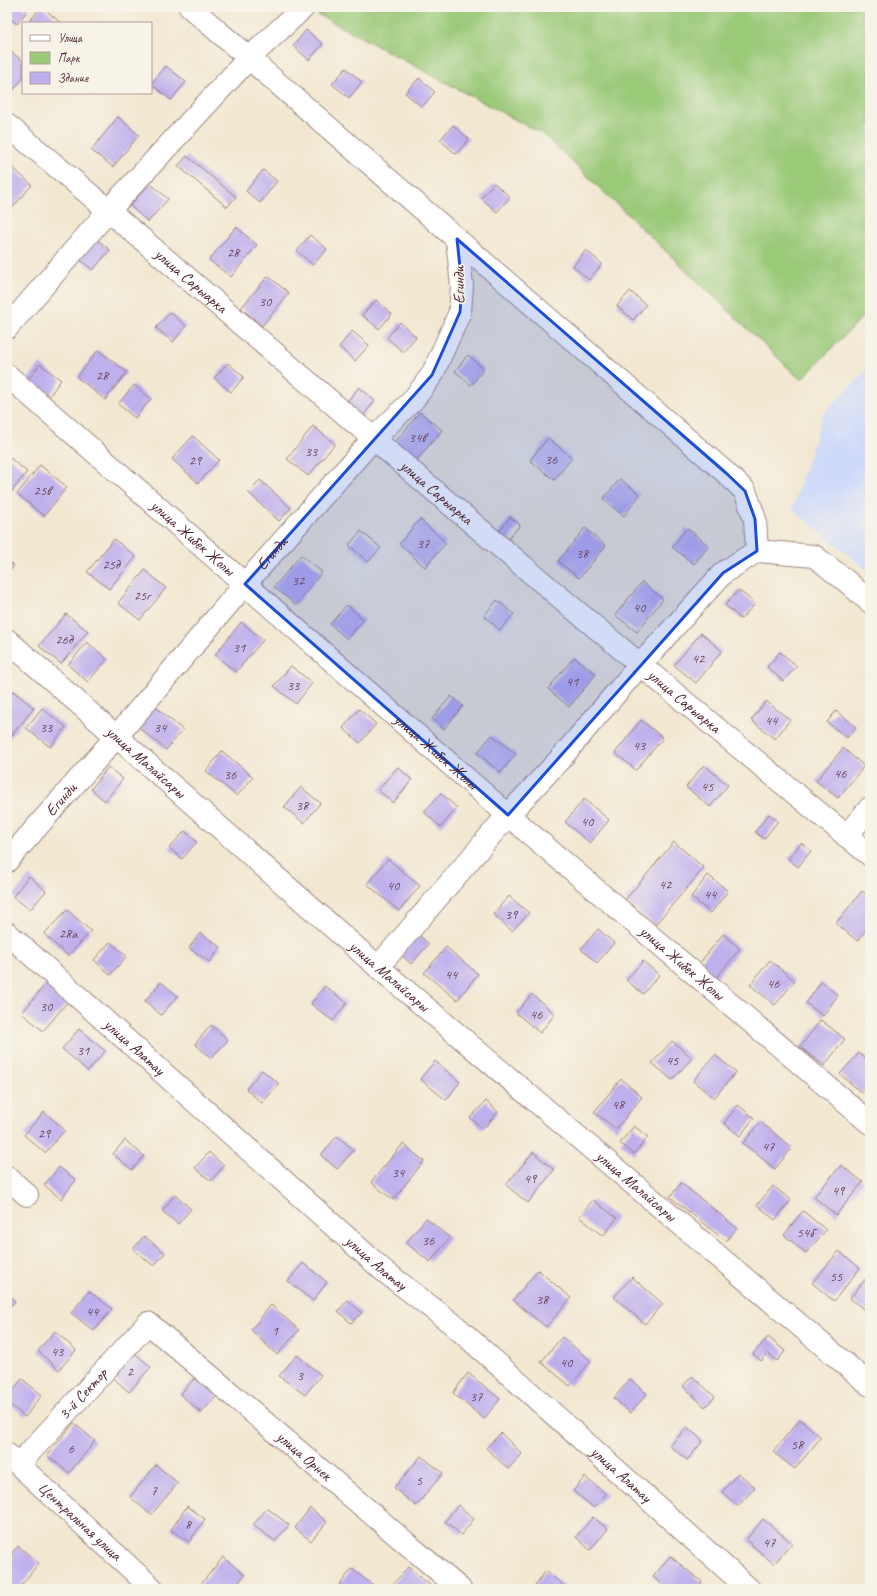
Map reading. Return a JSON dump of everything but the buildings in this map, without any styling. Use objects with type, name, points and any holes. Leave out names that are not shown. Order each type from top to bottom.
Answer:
[{"type":"street","points":[[190,7],[745,491],[755,519],[757,551]]},
{"type":"street","points":[[7,328],[109,210],[248,59],[304,7]]},
{"type":"street","name":"улица Сарыарка","points":[[7,125],[109,210],[639,666],[870,855]]},
{"type":"street","name":"Егинди","points":[[7,861],[116,737],[245,584],[374,439],[413,400],[432,375],[460,312],[462,286],[457,240]]},
{"type":"street","name":"улица Жибек Жолы","points":[[7,375],[508,815],[870,1123]]},
{"type":"street","points":[[378,967],[508,815],[561,758],[639,666],[723,573],[757,551],[814,556],[870,602]]},
{"type":"street","name":"улица Малайсары","points":[[7,640],[378,967],[870,1385]]},
{"type":"street","points":[[846,836],[870,808]]},
{"type":"street","name":"улица Алатау","points":[[7,933],[384,1271],[460,1330],[749,1589]]},
{"type":"street","points":[[7,1177],[27,1195]]},
{"type":"street","name":"3-й Сектор","points":[[13,1459],[148,1324]]},
{"type":"street","name":"улица Орнек","points":[[148,1324],[460,1589]]},
{"type":"street","name":"Центральная улица","points":[[13,1459],[153,1589]]},
{"type":"highlighted area","points":[[457,239],[726,473],[745,491],[755,519],[757,551],[723,573],[508,815],[245,584],[432,375],[460,312],[462,286]]},
{"type":"shaded area","points":[[870,367],[870,572],[792,509],[823,414]]},
{"type":"green space","points":[[304,7],[870,7],[870,309],[801,380],[544,135]]}]
